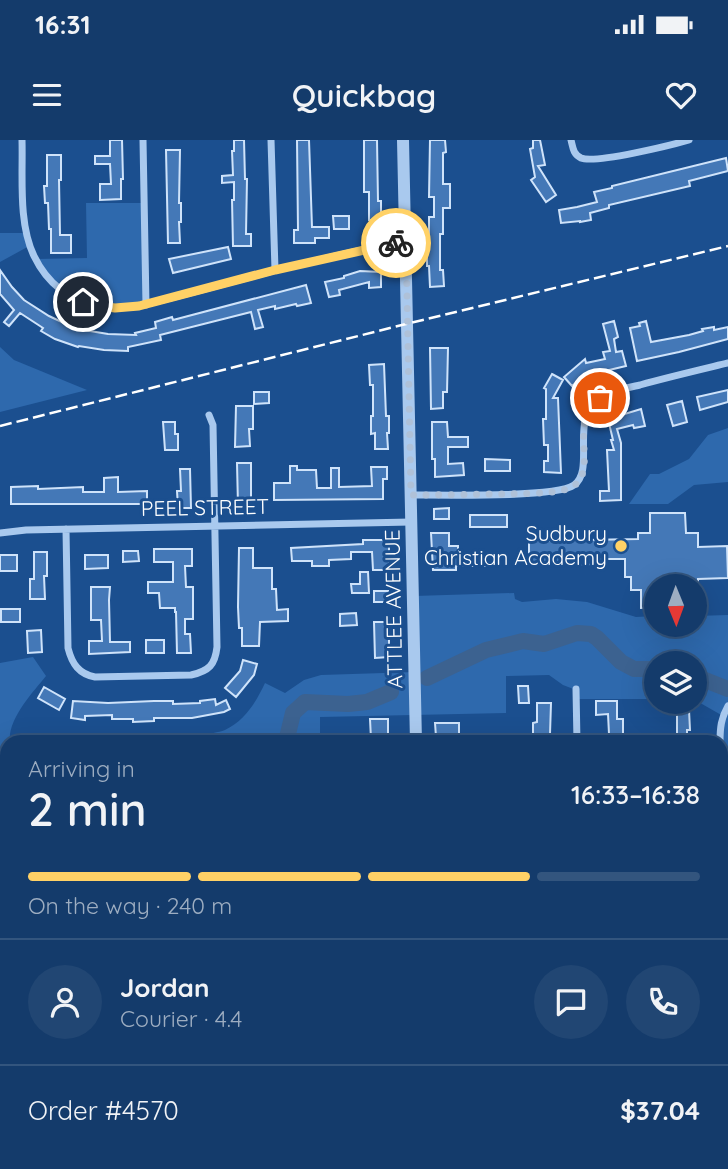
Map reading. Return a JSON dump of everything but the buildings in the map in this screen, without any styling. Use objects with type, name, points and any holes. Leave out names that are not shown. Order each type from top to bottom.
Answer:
[{"type":"street","points":[[22,140],[24,214],[33,255],[59,290],[70,297],[100,306],[129,308],[146,305],[275,270],[388,244],[406,243]]},
{"type":"street","points":[[143,140],[146,305]]},
{"type":"street","points":[[271,140],[275,270]]},
{"type":"street","name":"ATTLEE AVENUE","points":[[403,140],[416,735]]},
{"type":"street","points":[[571,140],[573,152],[585,159],[598,159],[690,140]]},
{"type":"street","points":[[411,495],[545,492],[569,488],[581,477],[585,419],[594,402],[613,392],[728,363]]},
{"type":"street","points":[[66,529],[68,648],[74,664],[86,675],[95,677],[191,675],[201,673],[209,667],[215,660],[217,646],[214,425],[209,415]]},
{"type":"street","name":"PEEL STREET","points":[[0,533],[26,530],[411,522]]},
{"type":"street","points":[[576,689],[577,735]]},
{"type":"street","points":[[720,735],[722,716],[728,706]]},
{"type":"shaded area","points":[[86,203],[143,203],[145,304],[100,305],[60,289],[37,259],[87,258]]},
{"type":"shaded area","points":[[0,233],[28,233],[31,245],[0,262]]},
{"type":"shaded area","points":[[0,347],[14,360],[87,390],[0,412]]},
{"type":"shaded area","points":[[728,428],[728,482],[694,485],[668,504],[629,504],[650,474],[659,474],[689,459],[708,435]]},
{"type":"shaded area","points":[[514,593],[515,599],[522,602],[556,599],[587,602],[636,617],[644,617],[644,637],[707,637],[707,616],[728,615],[728,735],[720,735],[723,716],[707,707],[707,651],[644,651],[644,699],[577,699],[576,690],[549,675],[506,676],[506,713],[320,717],[320,735],[202,735],[225,730],[238,722],[254,704],[265,683],[285,693],[304,680],[321,675],[415,672],[414,596]]},
{"type":"shaded area","points":[[33,657],[46,676],[22,707],[10,735],[0,735],[0,663]]},
{"type":"waterway","points":[[427,678],[486,650],[523,641],[544,644],[577,633],[591,634],[621,662],[634,669],[644,669]]},
{"type":"waterway","points":[[707,681],[728,689]]},
{"type":"waterway","points":[[288,735],[293,713],[305,702],[367,702],[391,692]]},
{"type":"railway","points":[[0,426],[728,246]]},
{"type":"way so far","points":[[396,243],[406,243],[411,495],[545,492],[569,488],[581,477],[586,414],[600,398]]},
{"type":"place","name":"Sudbury Christian Academy","points":[[621,546]]},
{"type":"route","points":[[83,302],[129,308],[275,270],[396,243]]}]
